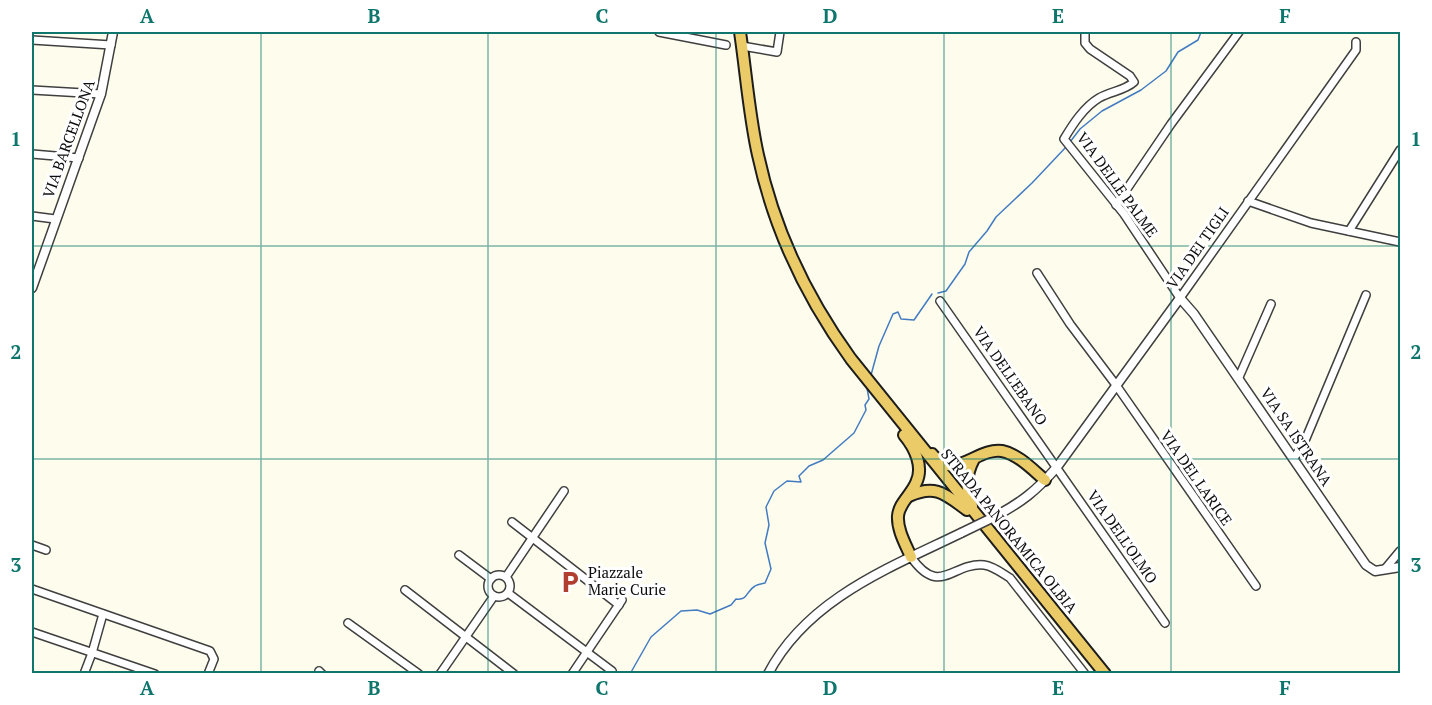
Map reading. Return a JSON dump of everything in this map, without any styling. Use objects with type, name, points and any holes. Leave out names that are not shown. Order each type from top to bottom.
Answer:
[{"type":"highway","points":[[740,32],[757,152],[770,199],[791,258],[830,331],[890,408],[891,420],[908,440],[916,456],[920,472],[898,516],[904,541],[911,557]]},
{"type":"highway","name":"STRADA PANORAMICA OLBIA","points":[[890,408],[1105,674]]},
{"type":"highway","points":[[900,420],[911,427],[936,459],[947,465],[958,465],[984,453],[1002,451],[1014,456],[1046,480]]},
{"type":"highway","points":[[974,459],[966,482],[975,515]]},
{"type":"highway","points":[[907,497],[921,491],[931,490],[942,493],[975,515]]},
{"type":"street","name":"VIA BARCELLONA","points":[[32,288],[34,269],[79,158],[101,94],[113,32]]},
{"type":"street","points":[[659,32],[726,45]]},
{"type":"street","points":[[742,46],[777,52],[780,32]]},
{"type":"street","name":"VIA DELLE PALME","points":[[1085,32],[1085,44],[1131,76],[1134,82],[1128,88],[1098,99],[1086,109],[1064,139],[1116,205],[1180,298]]},
{"type":"street","points":[[1116,205],[1171,124],[1239,32]]},
{"type":"street","points":[[32,40],[111,45]]},
{"type":"street","name":"VIA DEI TIGLI","points":[[768,674],[778,654],[794,634],[817,613],[852,587],[1020,504],[1046,480],[1180,298],[1356,50],[1356,42]]},
{"type":"street","points":[[32,90],[101,94]]},
{"type":"street","points":[[1349,231],[1401,150]]},
{"type":"street","points":[[32,154],[79,158]]},
{"type":"street","points":[[1248,201],[1311,223],[1401,242]]},
{"type":"street","points":[[32,216],[55,219]]},
{"type":"street","name":"VIA DEL LARICE","points":[[1037,273],[1070,324],[1116,385],[1256,586]]},
{"type":"street","points":[[1294,458],[1304,443],[1366,295]]},
{"type":"street","name":"VIA SA ISTRANA","points":[[1180,298],[1239,377],[1366,565],[1375,571],[1385,569]]},
{"type":"street","name":"VIA DELL'EBANO","points":[[940,301],[1057,467]]},
{"type":"street","points":[[1239,377],[1271,304]]},
{"type":"street","name":"VIA DELL'OLMO","points":[[1057,467],[1165,623]]},
{"type":"street","points":[[506,577],[564,491]]},
{"type":"street","points":[[512,522],[620,603],[572,674]]},
{"type":"street","points":[[32,545],[46,550]]},
{"type":"street","points":[[1385,569],[1401,551]]},
{"type":"street","points":[[459,555],[490,579]]},
{"type":"street","points":[[911,557],[921,571],[936,577],[948,576],[984,565],[1010,578],[1085,674]]},
{"type":"street","points":[[1385,569],[1401,567]]},
{"type":"street","points":[[497,575],[506,577],[510,584],[508,593],[503,596],[494,596],[488,587],[490,579],[497,575]]},
{"type":"street","points":[[32,590],[210,651],[214,659],[208,674]]},
{"type":"street","points":[[405,590],[514,674]]},
{"type":"street","points":[[508,593],[612,671]]},
{"type":"street","points":[[440,674],[494,596]]},
{"type":"street","points":[[84,674],[103,614]]},
{"type":"street","points":[[348,623],[419,674]]},
{"type":"street","points":[[32,632],[155,674]]},
{"type":"waterway","points":[[1070,142],[1080,129],[1102,111],[1141,90],[1166,71],[1178,52],[1198,40],[1201,32]]},
{"type":"waterway","points":[[938,293],[946,291],[965,264],[969,252],[996,217],[1066,147]]},
{"type":"waterway","points":[[871,375],[879,346],[893,314],[898,312],[901,319],[914,320],[932,294]]},
{"type":"waterway","points":[[630,674],[651,637],[681,611],[697,610],[710,614],[731,605],[736,599],[743,599],[752,588],[765,583],[771,569],[765,543],[769,525],[766,507],[774,491],[787,481],[801,482],[799,476],[809,466],[823,460],[854,433],[866,410],[865,405],[869,399],[867,388]]},
{"type":"place","name":"Piazzale Marie Curie","points":[[570,582]]}]
